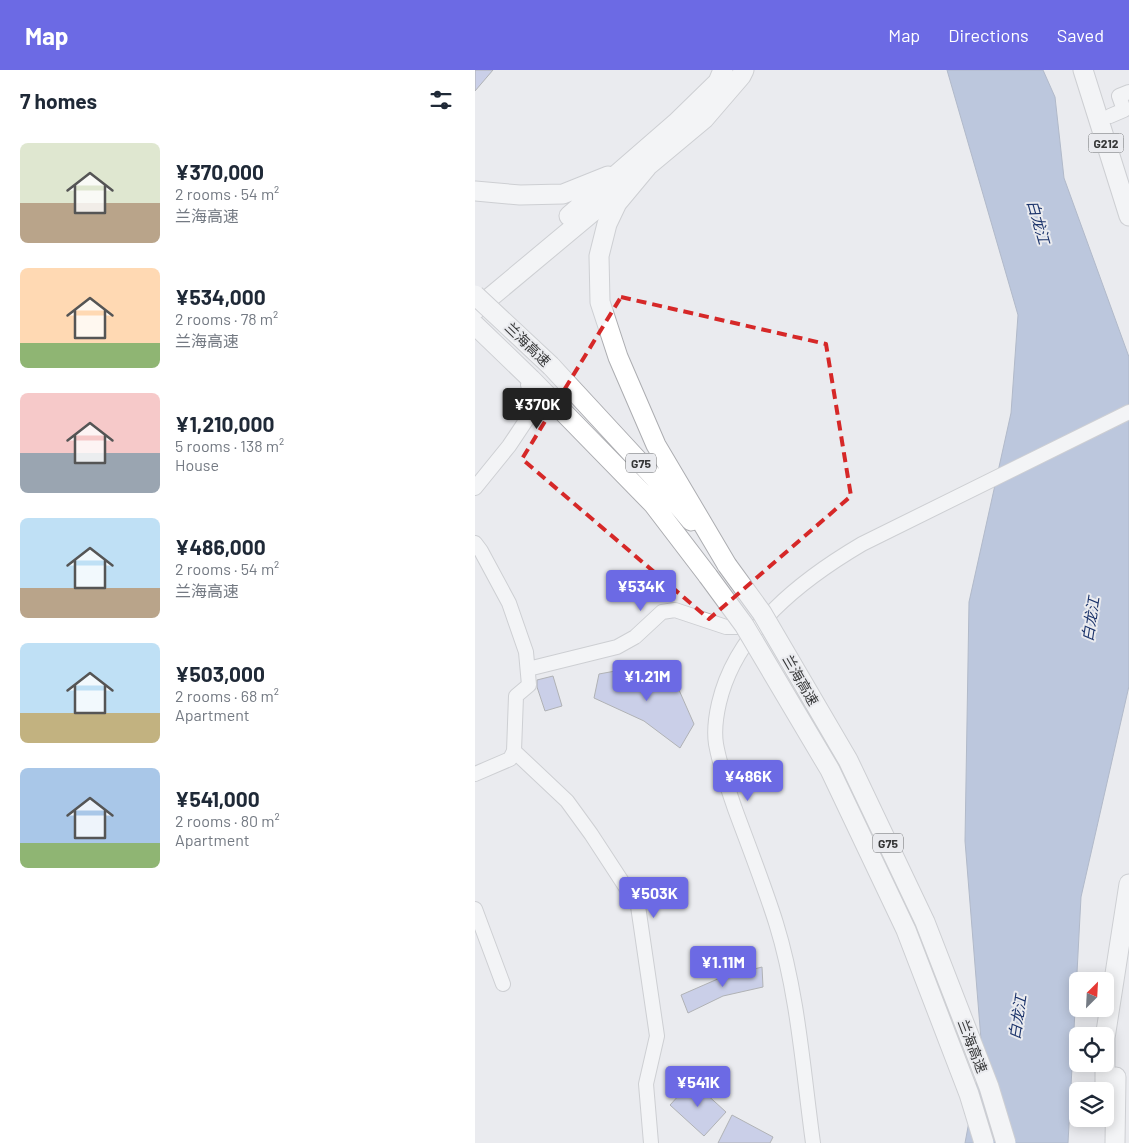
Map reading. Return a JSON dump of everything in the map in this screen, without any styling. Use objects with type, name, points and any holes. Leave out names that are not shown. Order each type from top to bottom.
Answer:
[{"type":"highway","points":[[475,296],[676,123],[718,82],[723,70]]},
{"type":"highway","points":[[475,310],[704,119],[744,70]]},
{"type":"highway","name":"G212","points":[[1083,70],[1129,216]]},
{"type":"highway","name":"G212","points":[[1096,70],[1129,175]]},
{"type":"highway","points":[[647,167],[617,202],[607,224],[599,256],[600,302],[618,357],[656,445],[727,564]]},
{"type":"highway","points":[[475,191],[520,195],[563,194],[621,171]]},
{"type":"highway","name":"兰海高速","points":[[475,296],[551,366],[660,484],[727,564],[762,613],[848,760],[925,922],[989,1087],[1006,1143]]},
{"type":"highway","name":"兰海高速","points":[[475,325],[531,379],[653,504],[744,625],[829,770],[906,930],[969,1094],[984,1143]]},
{"type":"highway","points":[[1105,1082],[1105,1038],[1128,894]]},
{"type":"highway","points":[[1115,1143],[1116,1037],[1129,958]]},
{"type":"highway","points":[[1105,1127],[1105,1143]]},
{"type":"street","points":[[1111,116],[1125,110],[1119,96],[1129,92]]},
{"type":"street","points":[[475,488],[509,446],[537,404],[537,394],[511,365]]},
{"type":"street","points":[[813,1143],[791,983],[776,923],[722,771],[716,742],[716,716],[723,688],[737,657],[757,628],[794,592],[829,564],[862,544],[1129,412]]},
{"type":"street","points":[[475,543],[509,603],[526,652],[529,685],[516,696],[514,751],[510,758],[475,774]]},
{"type":"street","points":[[528,669],[617,647],[635,637],[662,612],[675,610],[726,627],[746,626],[757,628]]},
{"type":"street","points":[[514,751],[567,801],[638,906],[657,1036],[646,1084],[651,1143]]},
{"type":"street","points":[[475,909],[503,984]]},
{"type":"highlighted area","points":[[621,297],[826,344],[851,496],[709,619],[522,459]]},
{"type":"water","name":"白龙江","points":[[947,70],[1043,70],[1055,97],[1064,178],[1129,357],[1129,686],[1081,897],[1077,972],[1069,972],[1069,1018],[1075,1018],[1074,1027],[1069,1027],[1069,1072],[1072,1072],[1071,1082],[1069,1082],[1068,1143],[965,1143],[982,1052],[965,841],[969,602],[1011,413],[1018,315]]},
{"type":"building","points":[[475,70],[493,70],[475,91]]},
{"type":"building","points":[[637,667],[679,690],[694,724],[680,748],[644,721],[594,698],[599,674]]},
{"type":"building","points":[[553,676],[562,706],[545,711],[537,687],[537,680]]},
{"type":"building","points":[[762,967],[763,987],[723,996],[688,1013],[681,995],[720,978]]},
{"type":"building","points":[[692,1081],[726,1112],[704,1136],[670,1105]]},
{"type":"building","points":[[732,1115],[773,1137],[770,1143],[718,1143]]}]
